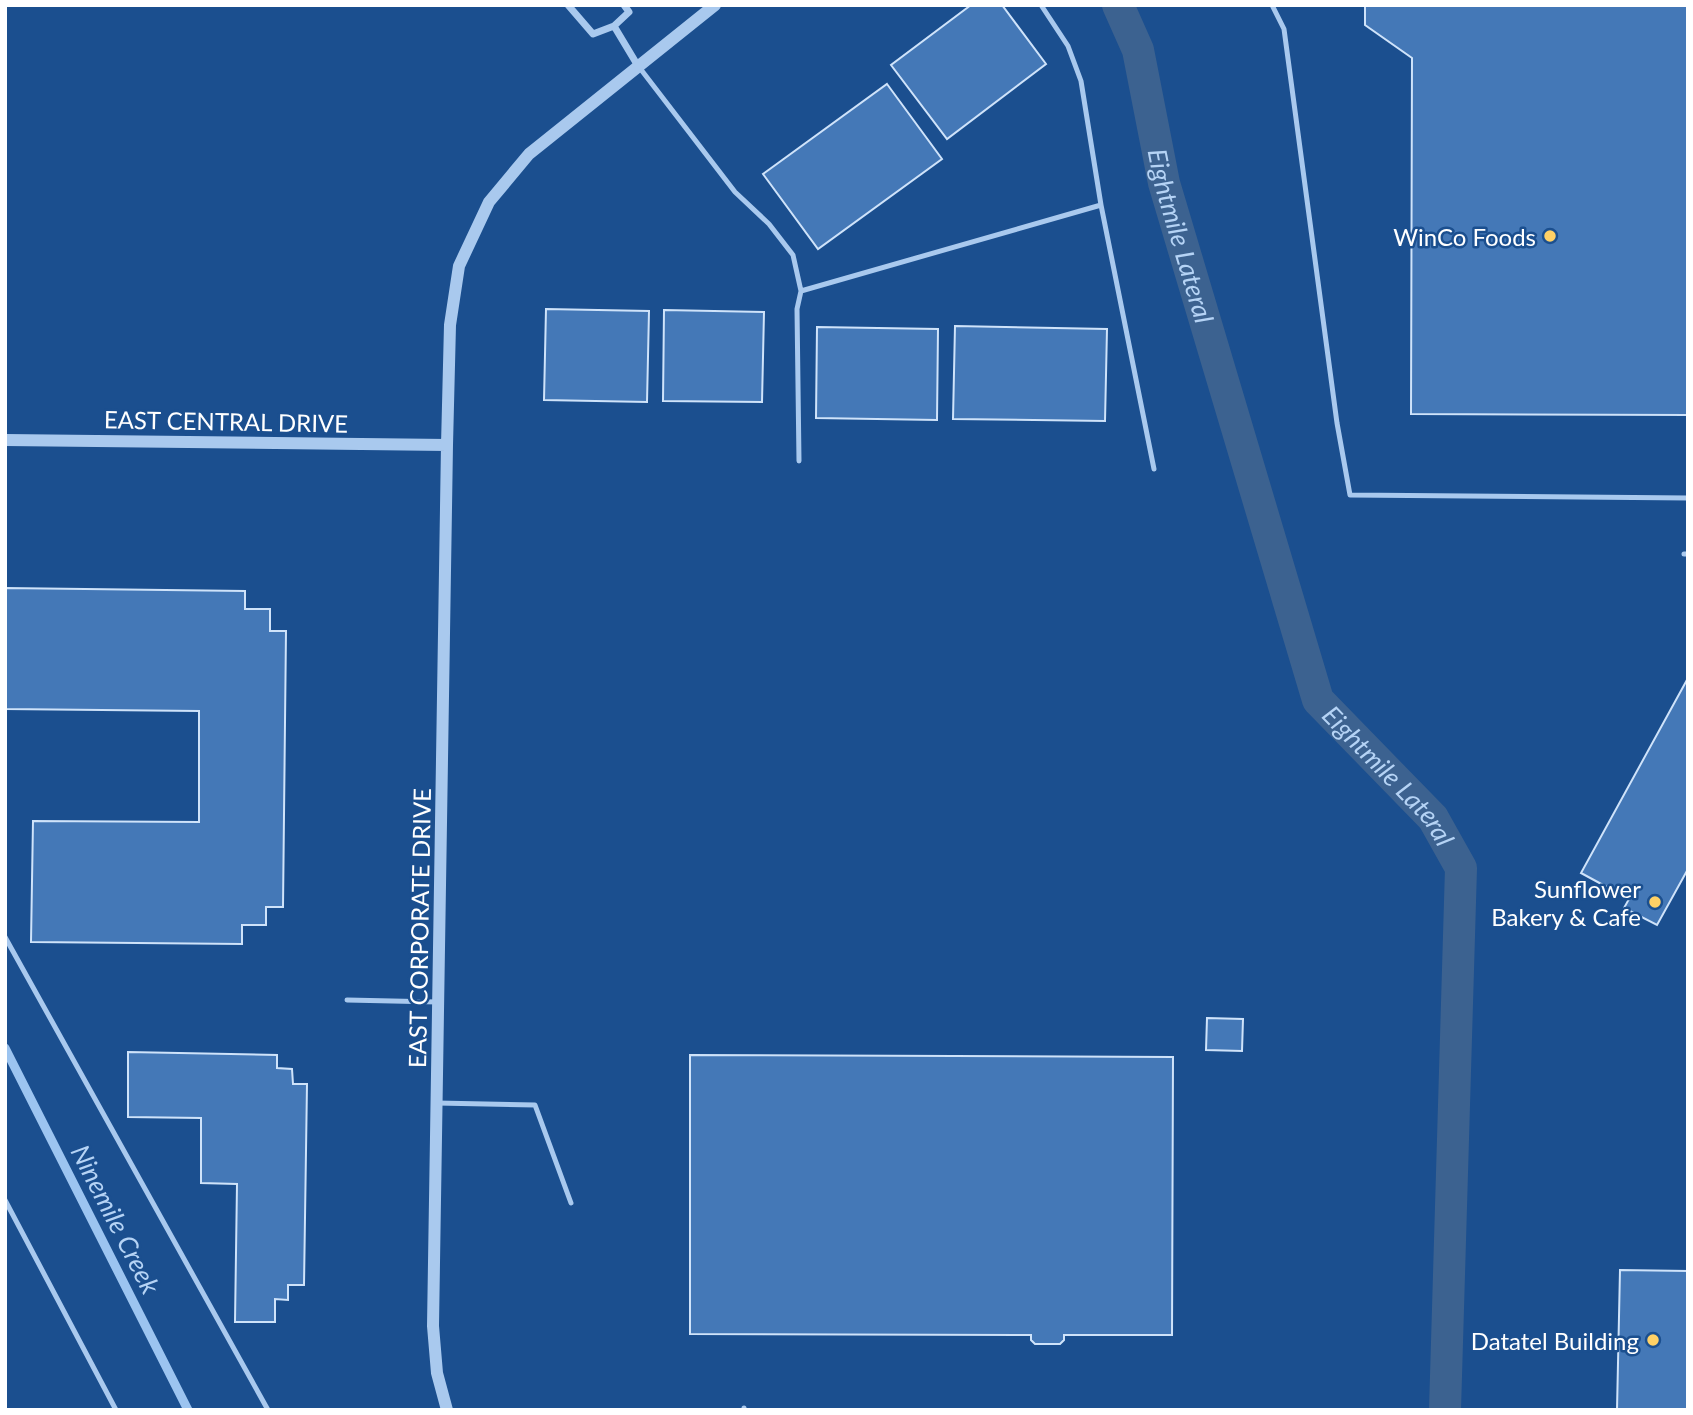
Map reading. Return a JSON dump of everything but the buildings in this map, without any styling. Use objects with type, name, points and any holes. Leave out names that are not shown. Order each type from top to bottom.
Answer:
[{"type":"street","points":[[568,5],[593,34],[614,26],[629,12],[624,5]]},
{"type":"street","name":"EAST CORPORATE DRIVE","points":[[447,1410],[437,1373],[433,1326],[447,445],[450,325],[459,266],[489,202],[529,155],[715,5]]},
{"type":"street","points":[[614,26],[638,66]]},
{"type":"street","name":"EAST CENTRAL DRIVE","points":[[5,440],[447,445]]},
{"type":"lane","points":[[1041,5],[1068,46],[1081,80],[1101,205],[1154,469]]},
{"type":"lane","points":[[1272,5],[1284,29],[1335,409],[1350,495],[1688,498]]},
{"type":"lane","points":[[638,66],[735,192],[769,224],[793,255],[801,291],[797,309],[799,461]]},
{"type":"lane","points":[[801,291],[1101,205]]},
{"type":"lane","points":[[5,937],[268,1410]]},
{"type":"lane","points":[[347,1000],[439,1002]]},
{"type":"lane","points":[[437,1103],[535,1105],[570,1203]]},
{"type":"lane","points":[[5,1200],[116,1410]]},
{"type":"waterway","name":"Eightmile Lateral","points":[[1118,5],[1138,50],[1164,183],[1318,700],[1433,818],[1461,868],[1445,1410]]},
{"type":"waterway","name":"Ninemile Creek","points":[[5,1048],[188,1410]]},
{"type":"place","name":"WinCo Foods","points":[[1550,236]]},
{"type":"place","name":"Sunflower Bakery & Cafe","points":[[1655,902]]},
{"type":"place","name":"Datatel Building","points":[[1653,1340]]}]
